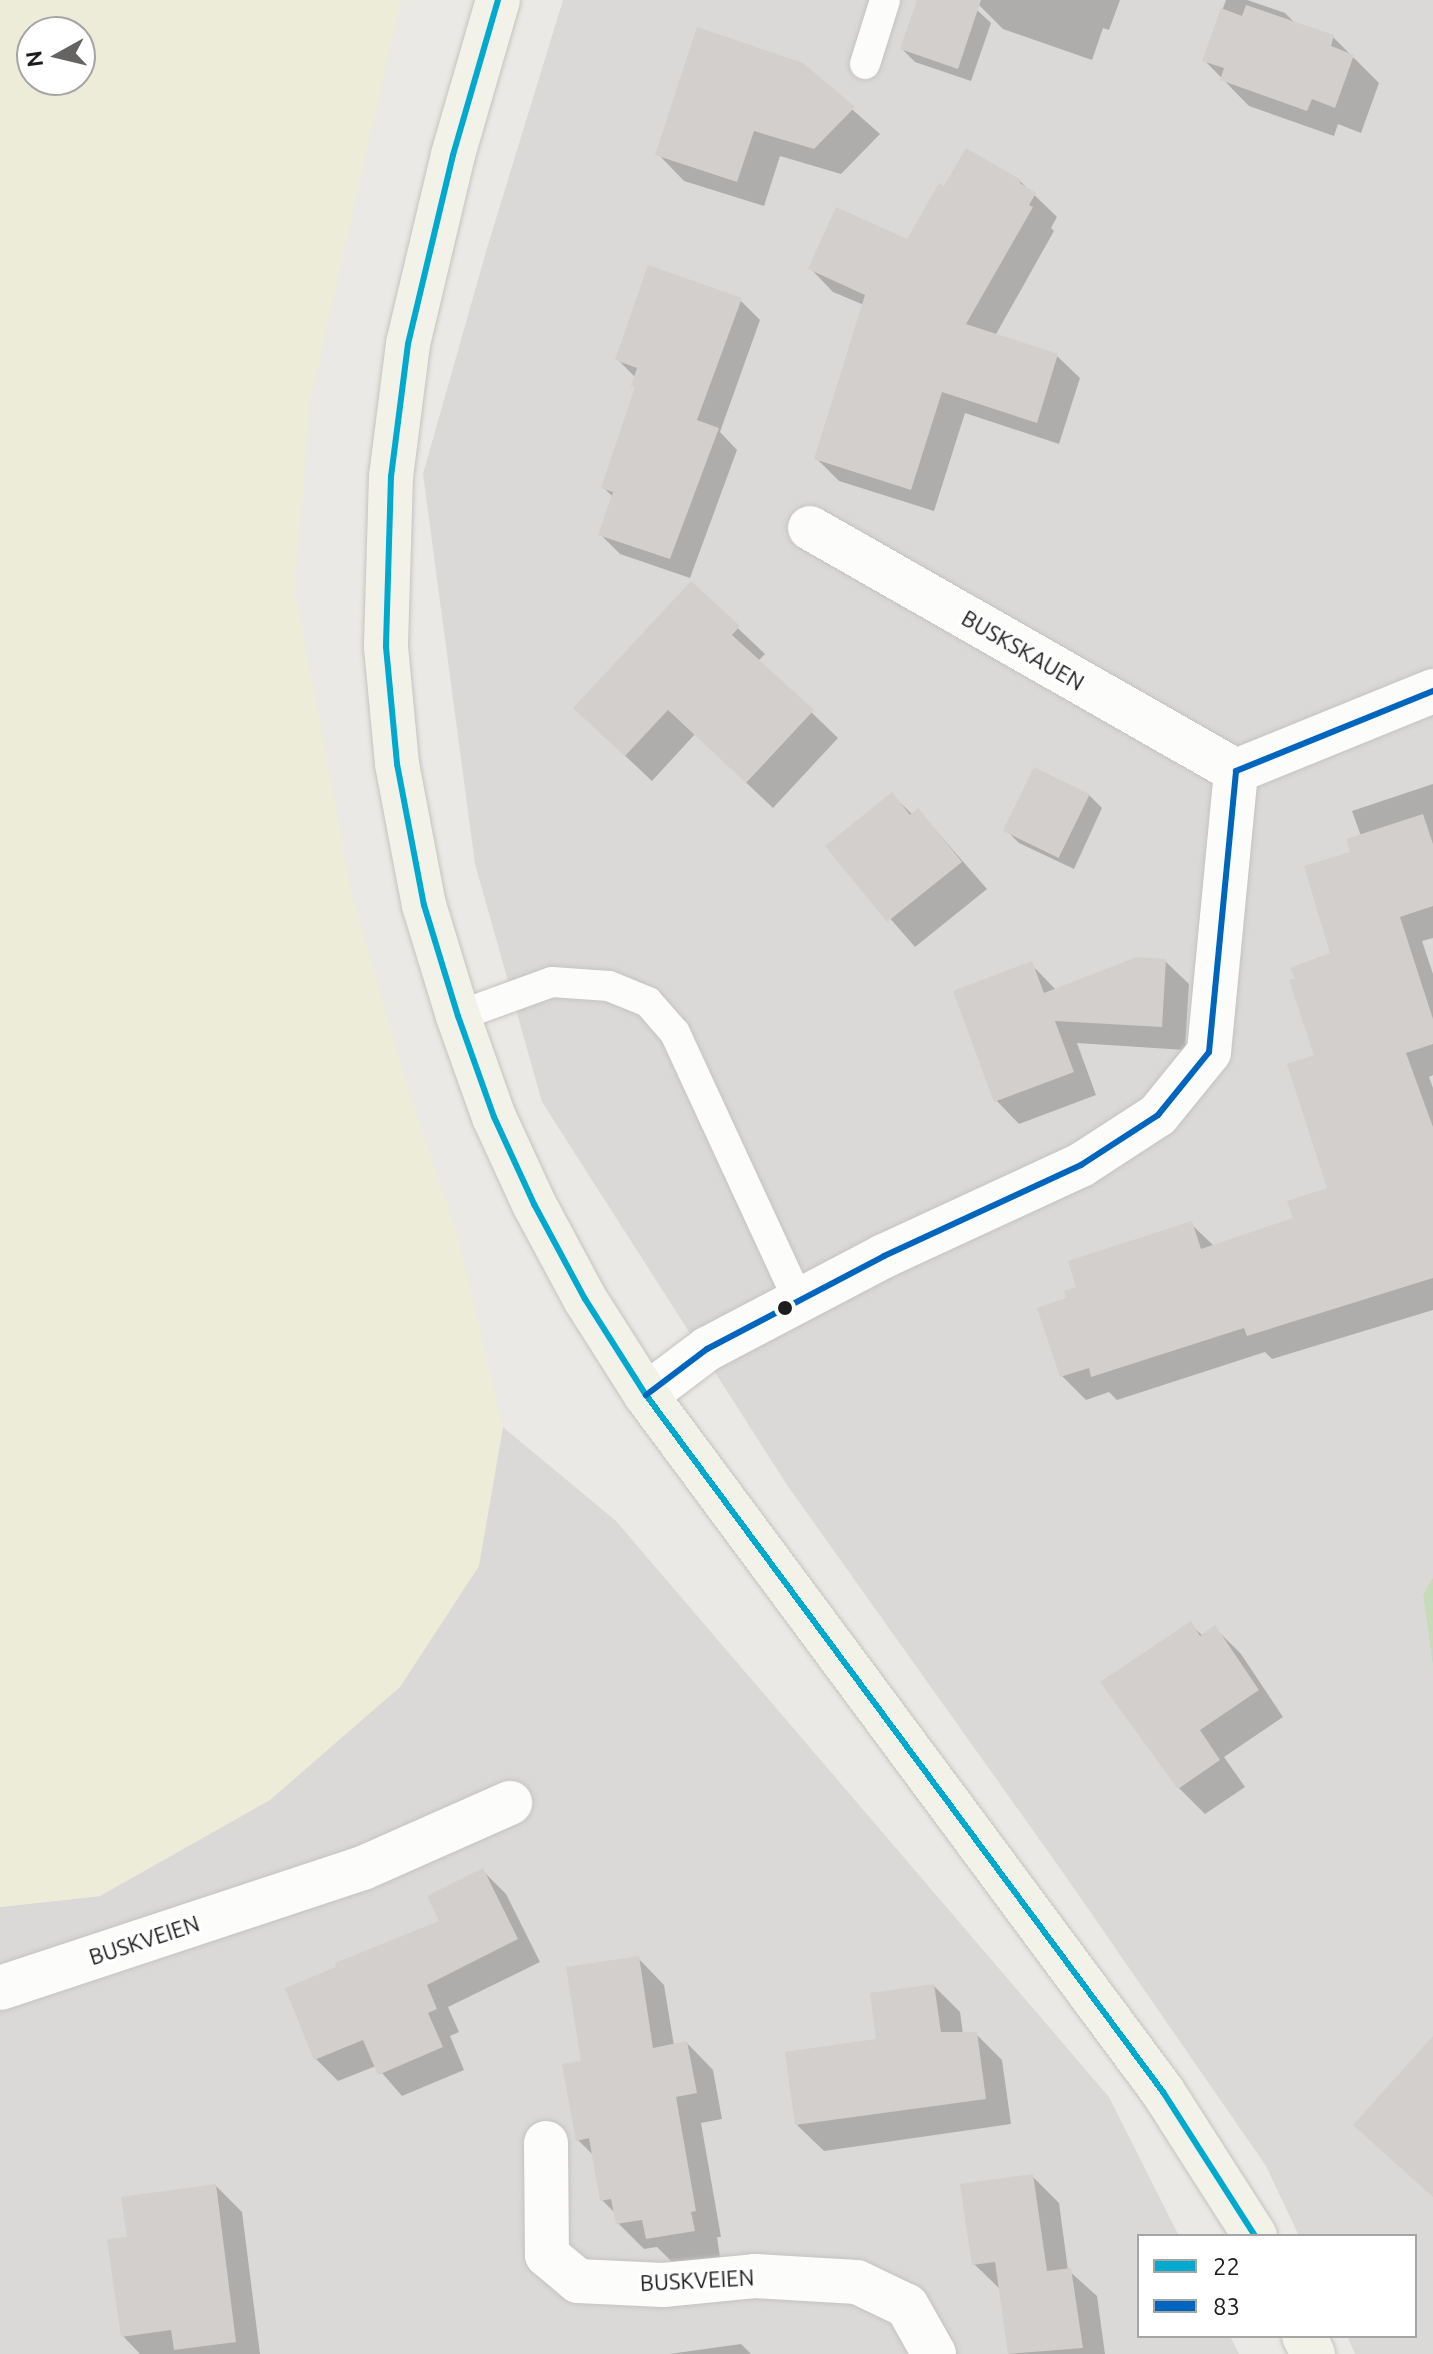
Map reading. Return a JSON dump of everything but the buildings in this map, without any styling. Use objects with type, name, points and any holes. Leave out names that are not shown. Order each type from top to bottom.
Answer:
[{"type":"main road","points":[[498,0],[453,155],[408,344],[391,476],[386,647],[394,737],[424,905],[458,1016],[494,1117],[534,1204],[585,1299],[646,1395],[1163,2092],[1254,2234]]},
{"type":"street","name":"BUSKSKAUEN","points":[[810,528],[1236,771]]},
{"type":"street","points":[[646,1395],[707,1349],[800,1303],[884,1256],[1081,1165],[1158,1115],[1209,1052],[1236,771],[1433,691]]},
{"type":"street","name":"BUSKVEIEN","points":[[0,1988],[363,1868],[510,1803]]},
{"type":"street","name":"BUSKVEIEN","points":[[546,2143],[547,2255],[578,2281],[663,2285],[755,2276],[857,2282],[907,2306],[934,2354]]},
{"type":"lane","points":[[865,64],[885,0]]},
{"type":"lane","points":[[458,1016],[552,982],[609,986],[648,1002],[675,1033],[800,1303]]},
{"type":"shaded area","points":[[563,0],[1433,0],[1433,1577],[1423,1595],[1433,1668],[1433,2354],[1355,2354],[1348,2338],[1417,2338],[1417,2234],[1298,2234],[1266,2166],[1064,1874],[787,1485],[542,1102],[475,864],[423,474],[487,248]]},
{"type":"shaded area","points":[[503,1427],[616,1521],[1109,2097],[1178,2234],[1137,2234],[1137,2338],[1231,2338],[1239,2354],[0,2354],[0,1907],[100,1896],[478,1566]]},
{"type":"green space","points":[[0,0],[401,0],[310,403],[295,589],[353,898],[410,1094],[459,1240],[503,1427],[479,1566],[400,1687],[270,1800],[100,1896],[0,1907]]},
{"type":"green space","points":[[1433,1577],[1433,1668],[1423,1595]]},
{"type":"transit line","name":"22","points":[[498,0],[453,155],[408,344],[391,476],[386,647],[397,764],[424,905],[458,1016],[494,1117],[534,1204],[585,1299],[646,1395],[1163,2092],[1254,2234]]},
{"type":"transit line","name":"83","points":[[646,1395],[707,1349],[884,1256],[1081,1165],[1158,1115],[1209,1052],[1236,771],[1433,691]]}]
